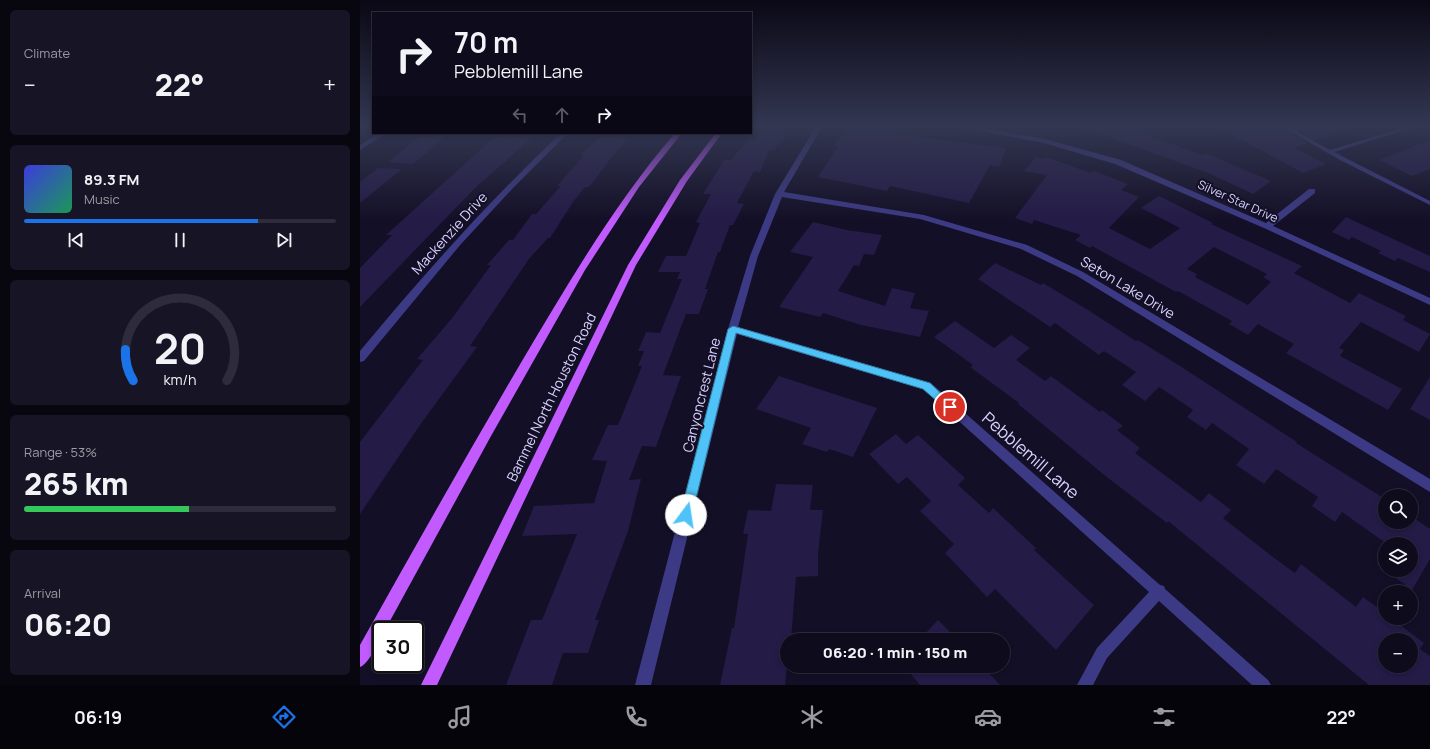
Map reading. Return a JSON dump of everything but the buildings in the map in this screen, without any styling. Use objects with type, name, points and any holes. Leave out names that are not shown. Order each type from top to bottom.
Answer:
[{"type":"main road","points":[[360,660],[493,421],[585,261],[642,177],[659,157]]},
{"type":"main road","name":"Bammel North Houston Road","points":[[429,685],[632,265],[700,157]]},
{"type":"street","name":"Mackenzie Drive","points":[[360,358],[412,293],[461,238],[502,193],[540,157]]},
{"type":"street","name":"Canyoncrest Lane","points":[[643,685],[733,329],[754,256],[779,194],[801,157]]},
{"type":"street","name":"Silver Star Drive","points":[[1101,157],[1118,162],[1268,226],[1430,302]]},
{"type":"street","points":[[1268,226],[1312,191]]},
{"type":"street","name":"Seton Lake Drive","points":[[779,194],[921,217],[1024,247],[1080,274],[1430,486]]},
{"type":"street","name":"Pebblemill Lane","points":[[733,329],[927,386],[1264,685]]},
{"type":"street","points":[[1085,685],[1102,653],[1159,591]]},
{"type":"lane","points":[[1340,157],[1430,203]]},
{"type":"route","points":[[686,515],[733,329],[927,386],[950,407]]}]
